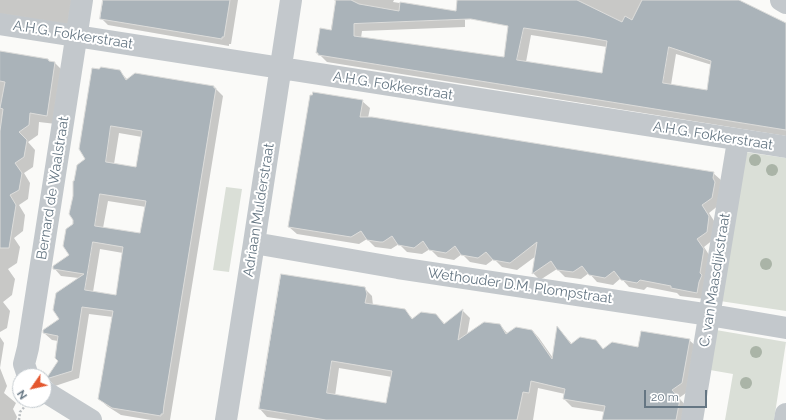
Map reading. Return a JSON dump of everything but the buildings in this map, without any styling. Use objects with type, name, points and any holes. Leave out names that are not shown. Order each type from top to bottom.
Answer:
[{"type":"street","name":"Bernard de Waalstraat","points":[[25,368],[24,364],[28,348],[82,0]]},
{"type":"street","name":"Adriaan Mulderstraat","points":[[226,420],[291,0]]},
{"type":"street","points":[[781,0],[786,3]]},
{"type":"street","name":"A.H.G. Fokkerstraat","points":[[0,24],[786,148]]},
{"type":"street","name":"C. van Maasdijkstraat","points":[[692,420],[738,140]]},
{"type":"street","name":"Wethouder D.M. Plompstraat","points":[[254,243],[398,268],[710,315],[786,328]]},
{"type":"street","points":[[52,396],[91,420]]},
{"type":"street","points":[[785,420],[786,414]]},
{"type":"path","points":[[19,420],[20,412],[23,408]]},
{"type":"shaded area","points":[[745,152],[786,158],[786,311],[720,301]]},
{"type":"shaded area","points":[[226,187],[242,189],[229,272],[213,270]]},
{"type":"shaded area","points":[[716,330],[786,342],[774,420],[725,420],[733,374],[710,370]]}]
